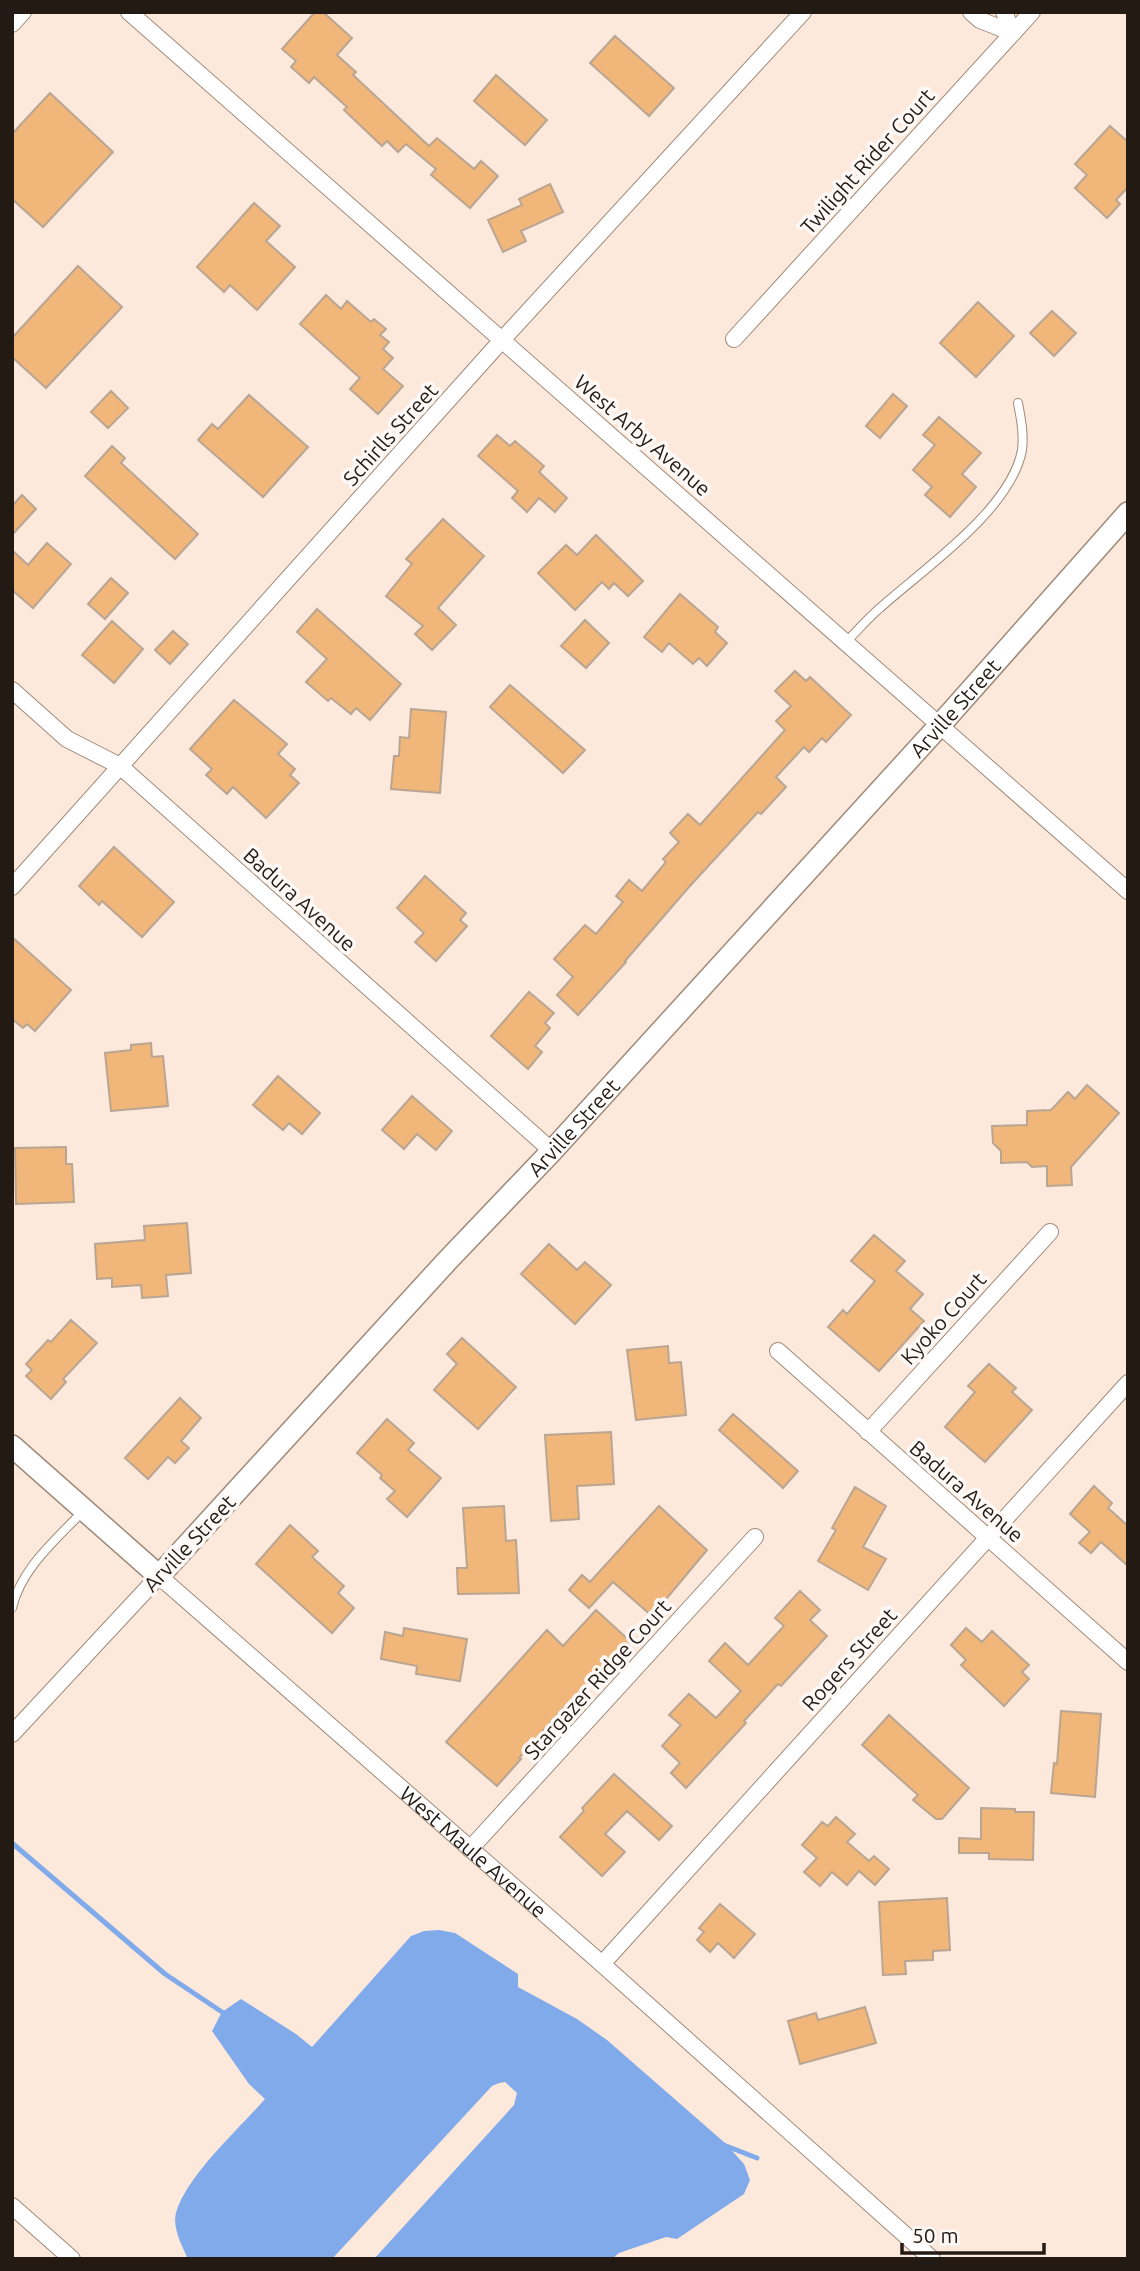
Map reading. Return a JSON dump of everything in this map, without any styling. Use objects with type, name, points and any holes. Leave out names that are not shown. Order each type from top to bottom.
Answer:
[{"type":"street","points":[[12,24],[23,12]]},
{"type":"street","name":"West Arby Avenue","points":[[129,12],[1128,891]]},
{"type":"street","name":"Schirlls Street","points":[[12,887],[502,340],[803,12]]},
{"type":"street","points":[[971,12],[980,20],[1013,33]]},
{"type":"street","points":[[1004,12],[1013,33]]},
{"type":"street","name":"Twilight Rider Court","points":[[734,339],[1031,12]]},
{"type":"street","name":"Arville Street","points":[[12,1734],[447,1261],[552,1151],[940,725],[1128,513]]},
{"type":"street","name":"Badura Avenue","points":[[12,690],[67,739],[120,766],[552,1151]]},
{"type":"street","name":"Kyoko Court","points":[[868,1432],[1050,1232]]},
{"type":"street","name":"Badura Avenue","points":[[778,1351],[1128,1662]]},
{"type":"street","name":"Rogers Street","points":[[602,1964],[1128,1383]]},
{"type":"street","name":"West Maule Avenue","points":[[12,1446],[602,1964],[932,2259]]},
{"type":"street","name":"Stargazer Ridge Court","points":[[470,1849],[755,1537]]},
{"type":"street","points":[[12,2206],[72,2259]]},
{"type":"lane","points":[[846,642],[878,609],[975,525],[995,501],[1014,473],[1021,451],[1023,429],[1018,403]]},
{"type":"lane","points":[[12,1608],[15,1595],[26,1574],[84,1510]]},
{"type":"water","points":[[424,1931],[455,1933],[518,1974],[518,1987],[577,2019],[607,2040],[725,2143],[744,2164],[750,2180],[744,2194],[677,2239],[666,2237],[619,2253],[612,2259],[374,2259],[514,2105],[517,2093],[505,2082],[492,2086],[332,2259],[188,2259],[175,2224],[182,2199],[202,2168],[265,2099],[249,2084],[212,2031],[222,2012],[241,1999],[312,2047],[411,1936]]},
{"type":"building","points":[[315,12],[323,12],[352,38],[337,55],[356,72],[353,75],[429,146],[437,138],[474,169],[481,161],[498,176],[470,208],[431,175],[436,169],[406,144],[398,152],[387,141],[382,146],[344,110],[347,107],[314,77],[309,83],[291,67],[296,61],[282,49]]},
{"type":"building","points":[[615,36],[674,88],[649,116],[590,63]]},
{"type":"building","points":[[496,75],[547,120],[525,145],[474,101]]},
{"type":"building","points":[[50,93],[113,152],[43,227],[12,199],[12,134]]},
{"type":"building","points":[[1110,126],[1128,142],[1128,187],[1116,200],[1120,204],[1107,218],[1075,188],[1087,175],[1075,164]]},
{"type":"building","points":[[550,184],[563,212],[521,231],[526,241],[503,252],[488,220],[522,205],[519,199]]},
{"type":"building","points":[[254,203],[280,226],[266,241],[295,267],[257,310],[230,285],[224,292],[197,267]]},
{"type":"building","points":[[78,266],[122,307],[46,388],[12,357],[12,338]]},
{"type":"building","points":[[326,295],[341,309],[347,301],[371,322],[374,319],[386,329],[380,335],[389,342],[383,349],[393,358],[383,369],[403,386],[378,414],[350,389],[360,378],[300,324]]},
{"type":"building","points":[[978,302],[1014,336],[976,377],[940,343]]},
{"type":"building","points":[[1052,311],[1076,333],[1054,356],[1030,333]]},
{"type":"building","points":[[111,391],[128,408],[108,428],[91,412]]},
{"type":"building","points":[[893,394],[907,406],[880,438],[866,426]]},
{"type":"building","points":[[249,395],[308,447],[263,497],[198,440],[212,424],[218,429]]},
{"type":"building","points":[[939,417],[981,453],[962,474],[976,487],[950,517],[925,495],[932,487],[913,470],[935,445],[923,435]]},
{"type":"building","points":[[497,435],[510,446],[515,441],[544,466],[539,472],[567,498],[555,512],[539,498],[527,512],[512,498],[518,491],[478,456]]},
{"type":"building","points":[[112,446],[125,458],[121,463],[198,534],[175,559],[85,476]]},
{"type":"building","points":[[22,495],[36,509],[12,535],[12,506]]},
{"type":"building","points":[[443,519],[484,556],[438,608],[456,625],[432,650],[415,634],[423,626],[386,596],[412,564],[406,559]]},
{"type":"building","points":[[596,535],[643,581],[628,596],[614,583],[609,589],[602,582],[575,610],[538,573],[566,545],[577,555]]},
{"type":"building","points":[[47,543],[71,564],[33,608],[12,590],[12,550],[28,565]]},
{"type":"building","points":[[111,578],[128,593],[105,619],[88,604]]},
{"type":"building","points":[[680,594],[718,627],[715,632],[727,643],[707,666],[699,658],[693,664],[669,643],[662,652],[644,637]]},
{"type":"building","points":[[317,609],[401,684],[370,720],[356,708],[351,714],[331,698],[328,701],[306,682],[327,659],[297,632]]},
{"type":"building","points":[[585,620],[609,643],[586,668],[561,646]]},
{"type":"building","points":[[112,621],[143,649],[114,683],[82,655]]},
{"type":"building","points":[[173,631],[188,644],[170,664],[155,650]]},
{"type":"building","points":[[795,671],[806,681],[810,677],[851,715],[826,742],[822,738],[809,752],[804,747],[776,777],[786,787],[761,814],[758,812],[689,887],[578,1015],[557,995],[573,977],[554,959],[585,925],[596,934],[623,902],[616,896],[629,880],[642,891],[666,862],[663,859],[679,842],[670,833],[688,814],[700,825],[785,730],[776,721],[791,706],[775,691]]},
{"type":"building","points":[[510,685],[585,750],[563,773],[490,707]]},
{"type":"building","points":[[234,700],[287,744],[278,754],[295,769],[290,775],[299,783],[266,818],[233,787],[227,794],[206,775],[212,769],[190,749]]},
{"type":"building","points":[[411,709],[446,712],[440,793],[391,789],[394,756],[399,756],[400,737],[409,738]]},
{"type":"building","points":[[114,847],[174,902],[142,937],[102,901],[99,905],[79,886]]},
{"type":"building","points":[[425,876],[466,913],[460,920],[467,926],[436,961],[415,942],[424,933],[397,908]]},
{"type":"building","points":[[12,937],[71,990],[35,1031],[27,1024],[23,1028],[12,1019]]},
{"type":"building","points":[[529,992],[554,1013],[545,1023],[550,1028],[535,1046],[542,1052],[528,1069],[491,1036]]},
{"type":"building","points":[[151,1043],[152,1057],[163,1056],[168,1106],[111,1111],[105,1053],[131,1050],[131,1045]]},
{"type":"building","points":[[278,1076],[320,1113],[302,1134],[289,1123],[283,1130],[253,1105]]},
{"type":"building","points":[[1087,1085],[1119,1113],[1071,1167],[1072,1185],[1047,1186],[1047,1166],[1032,1167],[1027,1162],[1001,1163],[1001,1151],[993,1143],[992,1126],[1027,1125],[1027,1111],[1051,1110],[1068,1092],[1075,1099]]},
{"type":"building","points":[[412,1096],[452,1131],[436,1150],[417,1134],[404,1149],[382,1130]]},
{"type":"building","points":[[66,1147],[66,1164],[72,1164],[74,1202],[16,1204],[15,1148]]},
{"type":"building","points":[[187,1223],[191,1273],[166,1275],[168,1296],[142,1298],[141,1285],[112,1287],[112,1278],[97,1279],[95,1244],[145,1240],[144,1226]]},
{"type":"building","points":[[874,1235],[905,1261],[896,1271],[923,1294],[910,1309],[924,1321],[879,1371],[828,1327],[843,1310],[847,1314],[875,1281],[851,1261]]},
{"type":"building","points":[[549,1244],[577,1270],[585,1262],[611,1285],[575,1324],[521,1274]]},
{"type":"building","points":[[71,1320],[97,1343],[63,1379],[66,1382],[51,1399],[26,1376],[32,1370],[26,1364]]},
{"type":"building","points":[[462,1338],[516,1387],[478,1429],[434,1390],[457,1364],[447,1354]]},
{"type":"building","points":[[668,1346],[669,1363],[681,1362],[686,1415],[636,1420],[627,1350]]},
{"type":"building","points":[[989,1364],[1016,1388],[1012,1392],[1032,1410],[985,1462],[945,1427],[975,1392],[968,1386]]},
{"type":"building","points":[[180,1398],[201,1418],[181,1441],[189,1448],[175,1463],[168,1457],[148,1479],[125,1458]]},
{"type":"building","points":[[733,1414],[798,1471],[783,1488],[719,1430]]},
{"type":"building","points":[[387,1419],[414,1443],[408,1450],[441,1478],[407,1517],[387,1499],[395,1491],[380,1478],[382,1475],[357,1453]]},
{"type":"building","points":[[611,1432],[614,1484],[577,1486],[579,1519],[551,1521],[545,1435]]},
{"type":"building","points":[[1094,1486],[1112,1503],[1108,1508],[1128,1526],[1128,1566],[1101,1542],[1091,1553],[1079,1543],[1090,1532],[1070,1514]]},
{"type":"building","points":[[855,1487],[886,1506],[863,1547],[886,1559],[868,1590],[818,1561],[836,1530],[832,1528]]},
{"type":"building","points":[[504,1506],[506,1541],[516,1540],[519,1593],[458,1594],[457,1568],[467,1568],[463,1508]]},
{"type":"building","points":[[659,1506],[707,1550],[652,1616],[613,1582],[589,1608],[569,1590],[582,1575],[590,1582]]},
{"type":"building","points":[[290,1525],[318,1551],[312,1557],[344,1586],[338,1593],[354,1608],[332,1633],[256,1564]]},
{"type":"building","points":[[800,1591],[820,1610],[810,1620],[827,1636],[781,1686],[778,1684],[686,1788],[671,1773],[680,1763],[662,1746],[681,1725],[669,1715],[689,1694],[716,1718],[741,1691],[709,1661],[725,1643],[748,1665],[784,1626],[775,1618]]},
{"type":"building","points":[[596,1610],[631,1642],[598,1678],[595,1676],[566,1708],[565,1706],[497,1786],[446,1742],[547,1630],[563,1646]]},
{"type":"building","points":[[404,1628],[467,1639],[460,1681],[416,1674],[417,1666],[381,1659],[385,1632],[403,1636]]},
{"type":"building","points":[[966,1628],[982,1642],[992,1631],[1029,1665],[1022,1672],[1029,1679],[1004,1706],[961,1665],[966,1660],[951,1645]]},
{"type":"building","points":[[1061,1711],[1101,1714],[1095,1797],[1051,1793],[1054,1763],[1057,1764]]},
{"type":"building","points":[[889,1715],[969,1788],[942,1819],[936,1819],[913,1800],[918,1795],[862,1745]]},
{"type":"building","points":[[614,1774],[672,1826],[659,1840],[627,1811],[605,1834],[625,1852],[602,1876],[560,1837],[584,1811],[582,1808]]},
{"type":"building","points":[[981,1808],[1034,1812],[1033,1860],[989,1859],[989,1853],[959,1853],[959,1838],[981,1839]]},
{"type":"building","points":[[836,1817],[855,1834],[847,1842],[869,1861],[874,1856],[889,1869],[875,1885],[859,1871],[847,1885],[832,1872],[820,1886],[804,1872],[817,1858],[802,1845],[822,1822],[828,1826]]},
{"type":"building","points":[[947,1898],[950,1950],[933,1951],[933,1960],[905,1961],[906,1974],[883,1975],[879,1902]]},
{"type":"building","points":[[720,1904],[755,1934],[734,1958],[718,1943],[710,1952],[697,1940],[704,1932],[699,1928]]},
{"type":"building","points":[[865,2007],[876,2043],[800,2064],[788,2021],[816,2013],[818,2020]]},
{"type":"waterway","points":[[12,1843],[165,1974],[222,2012]]},
{"type":"waterway","points":[[721,2144],[757,2158]]}]
